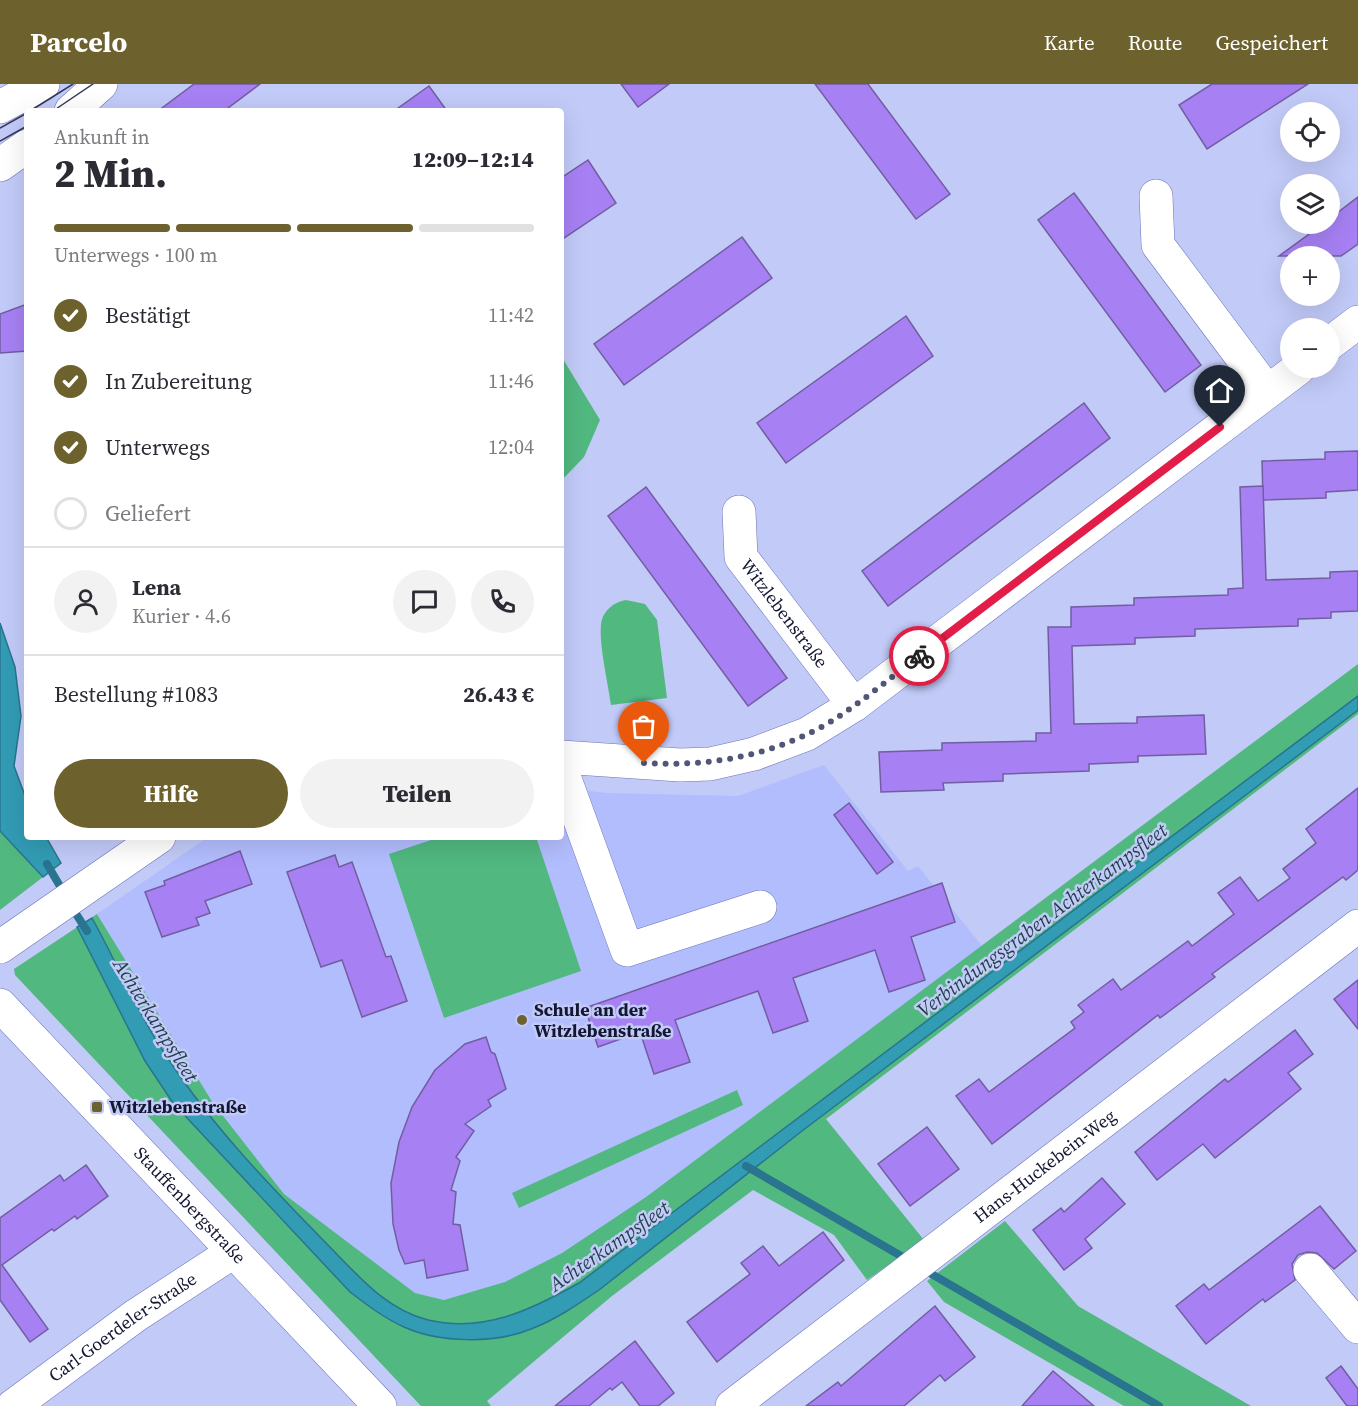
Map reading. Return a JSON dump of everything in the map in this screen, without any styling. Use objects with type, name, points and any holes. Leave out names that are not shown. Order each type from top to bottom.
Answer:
[{"type":"street","points":[[0,107],[43,84]]},
{"type":"street","points":[[74,108],[101,84]]},
{"type":"street","points":[[0,165],[24,148]]},
{"type":"street","points":[[1156,196],[1158,245],[1267,391]]},
{"type":"street","points":[[1340,336],[1358,322]]},
{"type":"street","points":[[564,757],[680,765],[710,764],[754,754],[807,734],[854,705],[1285,378]]},
{"type":"street","name":"Witzlebenstraße","points":[[739,512],[741,556],[854,705]]},
{"type":"street","points":[[564,776],[627,950],[760,907]]},
{"type":"street","points":[[0,947],[155,840]]},
{"type":"street","name":"Hans-Huckebein-Weg","points":[[732,1406],[1358,926]]},
{"type":"street","name":"Stauffenbergstraße","points":[[0,1005],[380,1406]]},
{"type":"street","name":"Carl-Goerdeler-Straße","points":[[13,1406],[135,1316],[233,1252]]},
{"type":"street","points":[[1310,1270],[1358,1327]]},
{"type":"shaded area","points":[[0,623],[15,667],[21,716],[14,766],[24,793],[24,840],[48,840],[61,863],[43,877],[0,831]]},
{"type":"shaded area","points":[[1358,696],[1358,710],[802,1131],[599,1290],[549,1321],[517,1334],[501,1337],[450,1339],[418,1332],[390,1320],[350,1292],[173,1103],[145,1061],[77,927],[92,918],[149,1028],[195,1096],[257,1171],[359,1277],[384,1298],[412,1315],[449,1323],[468,1324],[488,1321],[525,1310],[579,1283]]},
{"type":"shaded area","name":"Schule an der Witzlebenstraße","points":[[824,765],[908,871],[918,866],[982,946],[646,1197],[562,1253],[505,1283],[444,1300],[415,1293],[284,1194],[213,1103],[97,914],[204,840],[564,840],[564,788],[607,793],[738,796]]},
{"type":"green space","points":[[564,361],[600,420],[584,457],[564,478]]},
{"type":"green space","points":[[626,600],[645,604],[657,620],[667,698],[611,705],[602,653],[601,625],[609,608]]},
{"type":"green space","points":[[1358,664],[1358,714],[826,1119],[924,1240],[867,1280],[834,1235],[753,1190],[612,1296],[487,1401],[491,1406],[421,1406],[15,975],[14,969],[97,914],[213,1103],[284,1194],[415,1293],[444,1300],[505,1282],[562,1253],[646,1197]]},
{"type":"green space","points":[[0,831],[43,877],[0,910]]},
{"type":"green space","points":[[431,840],[537,840],[581,971],[444,1018],[389,854]]},
{"type":"green space","points":[[737,1090],[743,1105],[519,1208],[512,1193]]},
{"type":"green space","points":[[1005,1221],[1078,1306],[1251,1406],[1124,1406],[944,1302],[927,1281]]},
{"type":"building","points":[[194,84],[260,84],[228,108],[162,108]]},
{"type":"building","points":[[621,84],[669,84],[638,107]]},
{"type":"building","points":[[815,84],[868,84],[950,194],[916,219]]},
{"type":"building","points":[[1212,84],[1308,84],[1207,149],[1179,105]]},
{"type":"building","points":[[429,86],[445,108],[398,108]]},
{"type":"building","points":[[588,160],[616,203],[564,238],[564,176]]},
{"type":"building","points":[[1074,193],[1201,365],[1165,392],[1038,220]]},
{"type":"building","points":[[1358,197],[1358,244],[1341,256],[1340,246],[1293,246],[1309,234],[1340,234],[1340,211]]},
{"type":"building","points":[[742,237],[772,278],[624,385],[594,344]]},
{"type":"building","points":[[24,305],[24,351],[0,353],[0,314]]},
{"type":"building","points":[[906,316],[933,356],[786,463],[757,423]]},
{"type":"building","points":[[1084,403],[1110,438],[888,606],[862,571]]},
{"type":"building","points":[[1358,451],[1358,490],[1326,492],[1326,498],[1263,500],[1262,461],[1325,459],[1325,452]]},
{"type":"building","points":[[1263,486],[1266,580],[1330,578],[1330,572],[1358,571],[1358,611],[1331,612],[1331,618],[1298,619],[1298,626],[1195,629],[1195,636],[1135,638],[1135,644],[1072,646],[1074,724],[1137,723],[1137,717],[1204,715],[1206,754],[1138,756],[1138,762],[1089,764],[1089,771],[1003,774],[1003,781],[943,783],[944,790],[881,792],[879,752],[942,750],[942,743],[1036,741],[1036,733],[1051,733],[1048,627],[1071,627],[1071,607],[1134,605],[1134,598],[1228,595],[1228,589],[1243,588],[1240,487]]},
{"type":"building","points":[[646,487],[787,678],[748,706],[608,516]]},
{"type":"building","points":[[1358,788],[1358,870],[1346,880],[1343,877],[1212,974],[1215,977],[1160,1018],[1158,1015],[992,1144],[956,1096],[979,1079],[989,1092],[1075,1028],[1071,1022],[1084,1012],[1078,1005],[1113,979],[1121,990],[1188,941],[1192,946],[1234,914],[1218,893],[1240,877],[1258,901],[1290,878],[1283,869],[1316,843],[1306,829]]},
{"type":"building","points":[[849,803],[893,862],[877,874],[834,815]]},
{"type":"building","points":[[240,851],[252,884],[205,901],[210,913],[196,918],[199,925],[162,937],[145,892],[165,885],[164,881]]},
{"type":"building","points":[[335,855],[339,867],[352,862],[386,957],[391,956],[407,1001],[362,1017],[342,960],[321,967],[287,872]]},
{"type":"building","points":[[942,883],[955,922],[911,937],[925,980],[889,992],[875,950],[793,978],[808,1021],[773,1033],[758,991],[675,1020],[690,1062],[654,1074],[640,1032],[598,1047],[585,1008]]},
{"type":"building","points":[[1358,980],[1358,1029],[1334,999]]},
{"type":"building","points":[[1295,1030],[1313,1054],[1288,1073],[1301,1089],[1215,1158],[1203,1144],[1157,1180],[1135,1152],[1225,1079],[1228,1082]]},
{"type":"building","points":[[486,1037],[491,1052],[495,1054],[506,1089],[488,1100],[491,1106],[465,1124],[474,1131],[456,1157],[460,1161],[451,1190],[456,1192],[453,1224],[460,1225],[468,1270],[427,1278],[424,1260],[405,1264],[393,1224],[391,1183],[399,1142],[412,1107],[435,1070],[465,1044]]},
{"type":"building","points":[[927,1127],[959,1169],[910,1206],[878,1164]]},
{"type":"building","points":[[86,1165],[108,1196],[77,1219],[75,1216],[54,1231],[52,1229],[2,1265],[48,1329],[30,1342],[0,1300],[0,1218],[60,1175],[64,1181]]},
{"type":"building","points":[[1102,1178],[1125,1204],[1085,1239],[1092,1248],[1064,1270],[1033,1230],[1061,1208],[1064,1212]]},
{"type":"building","points":[[1320,1206],[1356,1251],[1334,1269],[1317,1253],[1307,1252],[1298,1255],[1292,1264],[1295,1280],[1265,1302],[1263,1299],[1206,1344],[1176,1306],[1204,1284],[1209,1290]]},
{"type":"building","points":[[823,1232],[844,1260],[717,1362],[687,1322],[750,1274],[741,1263],[763,1246],[779,1266]]},
{"type":"building","points":[[935,1306],[975,1357],[945,1381],[940,1375],[904,1406],[806,1406],[838,1382],[841,1386]]},
{"type":"building","points":[[635,1341],[674,1393],[658,1406],[640,1406],[622,1382],[612,1390],[610,1388],[589,1406],[555,1406]]},
{"type":"building","points":[[1341,1366],[1358,1389],[1358,1406],[1347,1406],[1326,1378]]},
{"type":"building","points":[[1053,1371],[1094,1406],[1022,1406]]},
{"type":"waterway","name":"Achterkampsfleet","points":[[47,864],[64,893]]},
{"type":"waterway","name":"Achterkampsfleet","points":[[71,906],[87,931]]},
{"type":"waterway","name":"Achterkampsfleet","points":[[746,1166],[908,1260]]},
{"type":"waterway","name":"Achterkampsfleet","points":[[923,1269],[1159,1406]]},
{"type":"tram line","points":[[35,108],[73,84]]},
{"type":"tram line","points":[[57,108],[93,84]]},
{"type":"tram line","points":[[0,128],[24,115]]},
{"type":"tram line","points":[[0,141],[24,128]]},
{"type":"way so far","points":[[644,763],[710,764],[754,754],[807,734],[854,705],[919,656]]},
{"type":"place","name":"Schule an der Witzlebenstraße","points":[[522,1020]]},
{"type":"place","name":"Witzlebenstraße","points":[[97,1107]]},
{"type":"route","points":[[919,656],[1220,427]]},
{"type":"water label","name":"Verbindungsgraben Achterkampsfleet","points":[[1042,920]]}]
